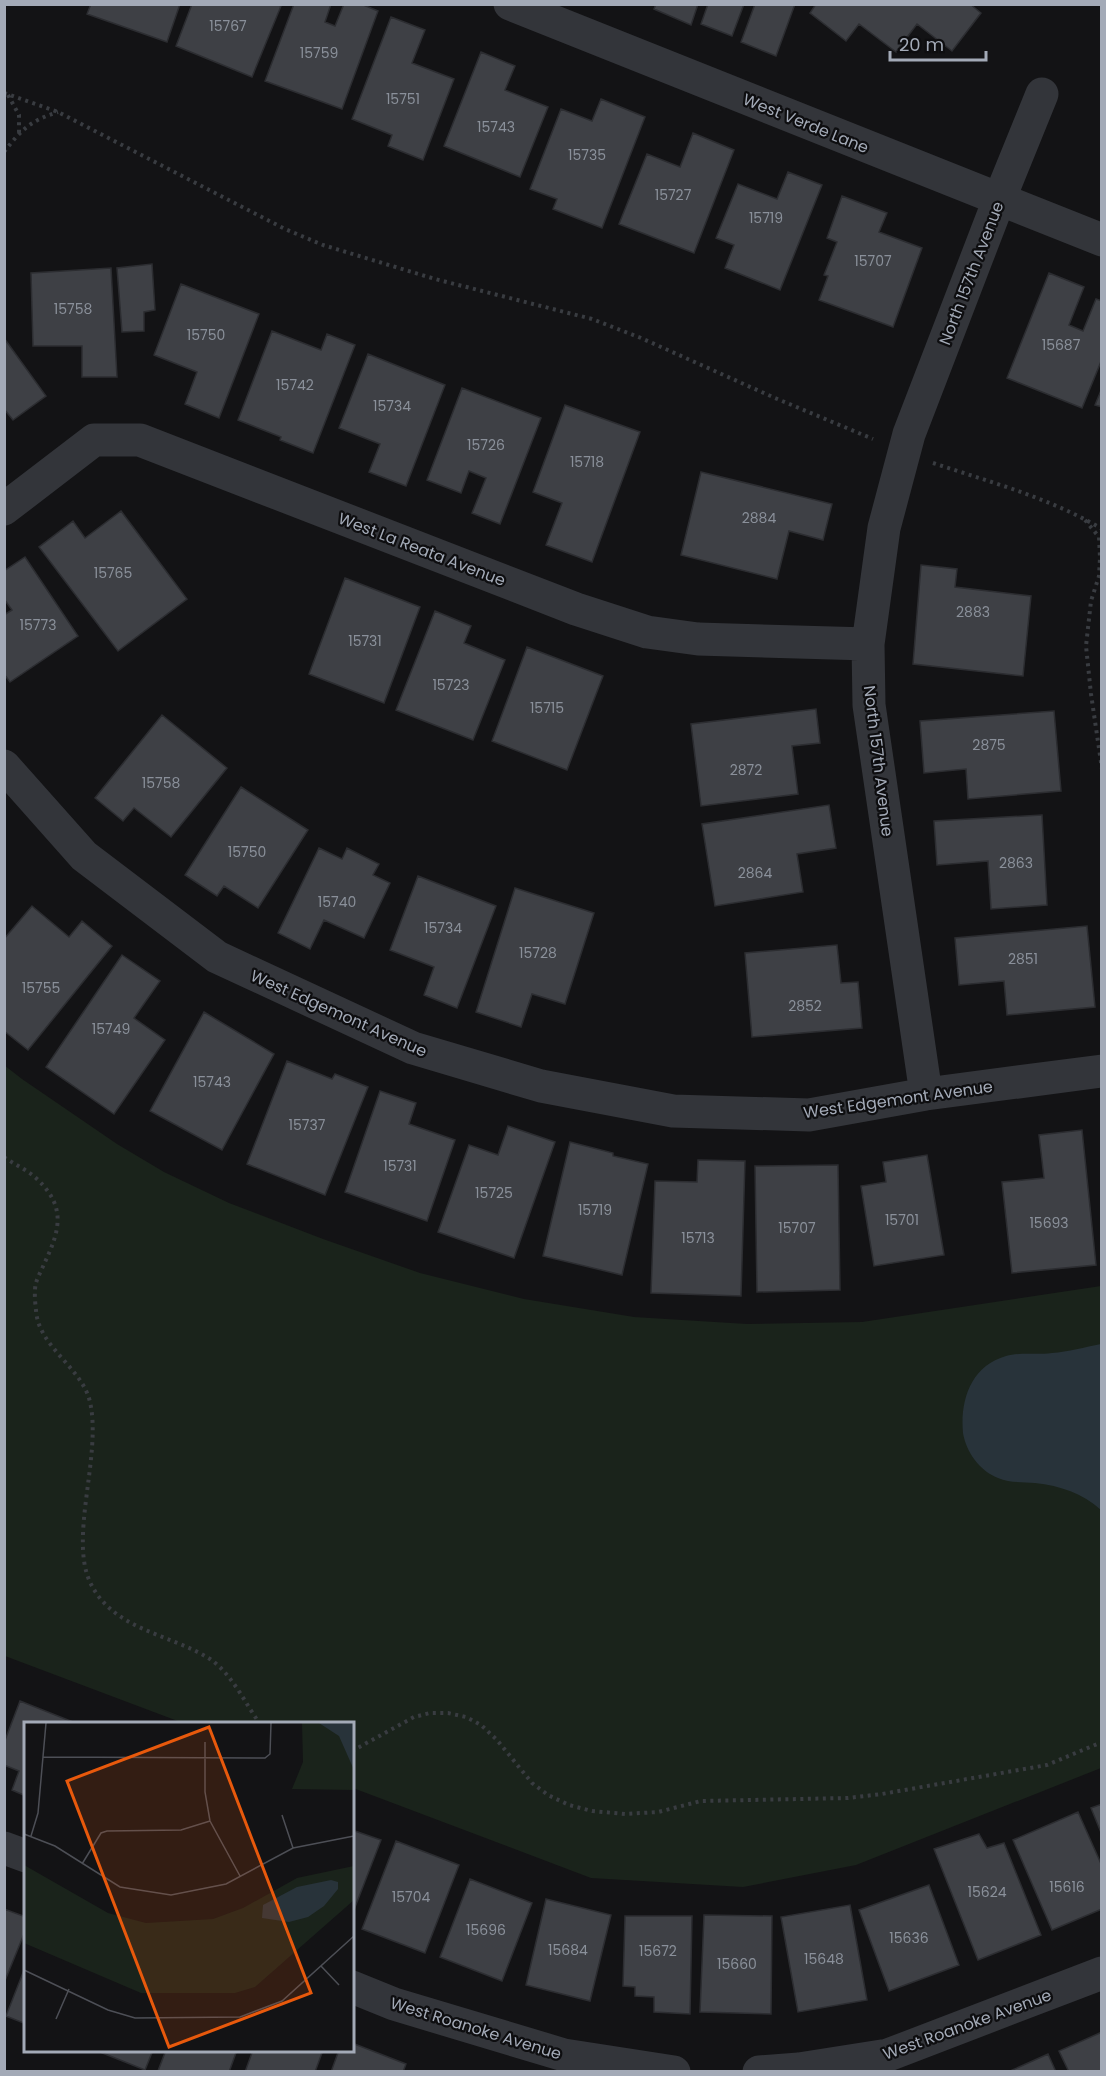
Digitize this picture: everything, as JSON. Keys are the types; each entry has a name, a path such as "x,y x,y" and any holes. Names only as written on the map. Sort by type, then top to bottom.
{"street":[{"name":"West Verde Lane","path":"510,4 1101,240"},
{"name":"North 157th Avenue","path":"926,1094 869,705 868,644 884,528 909,434 1042,94"},
{"name":"West La Reata Avenue","path":"4,508 94,440 140,440 576,609 647,632 698,639 868,644"},
{"name":"West Edgemont Avenue","path":"4,766 84,856 217,957 413,1048 541,1086 674,1111 809,1114 926,1094 1101,1071"},
{"path":"4,1848 24,1855"},
{"name":"West Roanoke Avenue","path":"759,2072 800,2069 888,2055 1101,1973"},
{"name":"West Roanoke Avenue","path":"354,1988 394,2004 564,2055 674,2072"}],"path":[{"path":"6,93 58,112 285,229 323,245 435,279 592,319 927,460 1027,494 1083,518 1101,529"},
{"path":"6,93 19,115 19,134"},
{"path":"4,152 37,118 58,112"},
{"path":"1083,518 1099,537 1100,575 1091,601 1086,646 1090,694 1101,768"},
{"path":"4,1156 39,1181 50,1193 56,1207 59,1223 57,1236 36,1284 36,1312 40,1327 84,1387 90,1401 91,1473 84,1563 90,1583 106,1604 125,1620 211,1660 231,1681 259,1722"},
{"path":"354,1750 414,1717 430,1713 448,1713 466,1717 481,1725 497,1740 532,1783 548,1795 568,1805 592,1811 625,1814 658,1812 684,1804 701,1802 848,1798 882,1794 1047,1765 1101,1742"}],"shaded area":[{"path":"4,1065 117,1144 164,1172 229,1203 420,1273 524,1299 634,1317 747,1324 862,1322 1101,1286 1101,1768 856,1865 743,1887 591,1878 354,1788 354,1722 180,1722 5,1656"},
{"path":"1101,1344 1101,1510 1071,1491 1045,1484 1003,1480 985,1471 967,1447 963,1433 966,1397 976,1376 994,1361 1006,1356 1070,1351"}],"building":[{"path":"91,4 180,4 167,42 87,14"},
{"path":"192,4 276,4 281,6 252,77 176,46"},
{"path":"294,4 331,4 325,22 335,26 344,4 361,4 378,11 342,109 265,81"},
{"path":"656,4 698,4 691,25 654,9"},
{"path":"708,4 744,4 732,36 701,24"},
{"path":"755,4 795,4 776,56 741,42"},
{"path":"816,4 970,4 981,13 952,51 917,24 896,52 859,24 846,41 810,13"},
{"path":"391,17 425,30 412,63 454,79 423,160 388,146 392,135 352,119"},
{"path":"481,52 515,66 505,90 548,107 520,177 444,146"},
{"path":"601,99 645,117 602,228 553,209 557,199 530,189 561,109 592,121"},
{"path":"693,133 734,150 694,253 619,224 647,154 680,167"},
{"path":"788,172 822,185 780,290 725,268 734,245 716,238 738,184 777,199"},
{"path":"842,196 887,213 879,232 922,248 893,327 819,300 828,276 824,275 837,242 827,238"},
{"path":"152,264 155,310 144,312 144,331 122,332 117,268"},
{"path":"111,268 117,377 82,377 82,346 33,346 31,273"},
{"path":"1049,273 1084,287 1069,325 1083,331 1096,299 1102,301 1102,359 1082,408 1007,378"},
{"path":"181,284 259,314 219,418 185,404 197,372 154,355"},
{"path":"272,331 321,350 327,334 355,345 313,453 238,420"},
{"path":"4,338 46,396 13,420 4,409"},
{"path":"368,354 445,385 406,486 369,472 380,444 339,428"},
{"path":"462,388 541,418 500,524 472,513 486,478 469,471 461,493 427,480"},
{"path":"1102,388 1102,407 1095,405"},
{"path":"565,405 640,432 592,562 546,545 562,503 533,492"},
{"path":"701,472 832,504 823,540 789,531 777,579 681,555"},
{"path":"121,511 187,599 118,651 39,547 73,521 85,538"},
{"path":"25,557 78,636 10,682 4,674 4,615 12,610 4,599 4,571"},
{"path":"921,565 957,569 955,587 1031,596 1023,676 913,664"},
{"path":"345,578 420,607 384,703 309,674"},
{"path":"435,611 471,626 464,643 505,660 473,740 396,710"},
{"path":"527,647 603,676 567,770 492,741"},
{"path":"816,709 820,743 792,746 798,794 701,806 691,724"},
{"path":"1054,711 1061,791 968,799 966,769 924,773 920,721"},
{"path":"162,715 227,768 171,837 134,808 123,821 95,798"},
{"path":"241,787 308,830 258,908 224,886 217,896 185,875"},
{"path":"829,805 836,848 797,854 803,892 715,906 702,824"},
{"path":"1042,815 1047,905 991,909 988,861 937,865 934,821"},
{"path":"319,848 342,859 347,848 379,864 373,875 390,883 364,938 324,920 310,949 278,933"},
{"path":"418,876 496,906 457,1008 424,995 434,967 390,950"},
{"path":"515,888 594,913 565,1004 532,994 521,1027 476,1012"},
{"path":"32,906 69,937 82,921 112,946 28,1050 4,1031 4,939"},
{"path":"1087,926 1095,1007 1007,1015 1004,981 959,985 955,938"},
{"path":"837,945 841,983 858,982 862,1028 752,1037 745,953"},
{"path":"122,955 160,981 134,1018 165,1040 114,1114 46,1067"},
{"path":"204,1012 274,1054 222,1150 150,1111"},
{"path":"287,1061 332,1079 335,1074 368,1087 325,1195 247,1164"},
{"path":"380,1091 416,1103 409,1124 455,1140 427,1221 345,1192"},
{"path":"508,1126 555,1142 514,1258 438,1232 469,1145 498,1155"},
{"path":"1082,1130 1096,1265 1012,1273 1002,1182 1044,1178 1039,1135"},
{"path":"570,1142 613,1153 613,1156 648,1164 622,1275 543,1256"},
{"path":"927,1155 944,1255 874,1266 861,1186 886,1182 883,1162"},
{"path":"698,1160 745,1161 741,1296 651,1293 655,1181 697,1182"},
{"path":"838,1165 840,1290 757,1292 755,1166"},
{"path":"20,1701 73,1722 24,1722 24,1795 12,1790 19,1771 4,1765 4,1743"},
{"path":"1102,1804 1102,1835 1091,1808"},
{"path":"1078,1812 1102,1866 1102,1909 1052,1930 1013,1840"},
{"path":"354,1831 381,1840 354,1910"},
{"path":"979,1834 987,1848 1004,1843 1041,1935 978,1960 934,1849"},
{"path":"396,1841 459,1865 425,1953 362,1929"},
{"path":"470,1879 532,1903 502,1981 440,1957"},
{"path":"929,1885 959,1965 889,1991 859,1910"},
{"path":"546,1899 611,1915 590,2001 526,1985"},
{"path":"850,1905 867,2000 798,2012 781,1917"},
{"path":"4,1909 24,1916 24,1934 4,1983"},
{"path":"704,1915 772,1916 771,2014 700,2012"},
{"path":"625,1916 692,1916 690,2014 654,2012 654,1997 635,1996 635,1987 623,1986"},
{"path":"24,1970 24,2023 6,2016"},
{"path":"1102,2032 1102,2072 1069,2072 1059,2051"},
{"path":"354,2044 406,2064 403,2072 331,2072 338,2052 354,2052"},
{"path":"100,2052 152,2052 145,2070"},
{"path":"165,2052 236,2052 229,2072 158,2071"},
{"path":"252,2052 322,2052 315,2072 245,2072"},
{"path":"1048,2054 1056,2072 1008,2072"}]}
